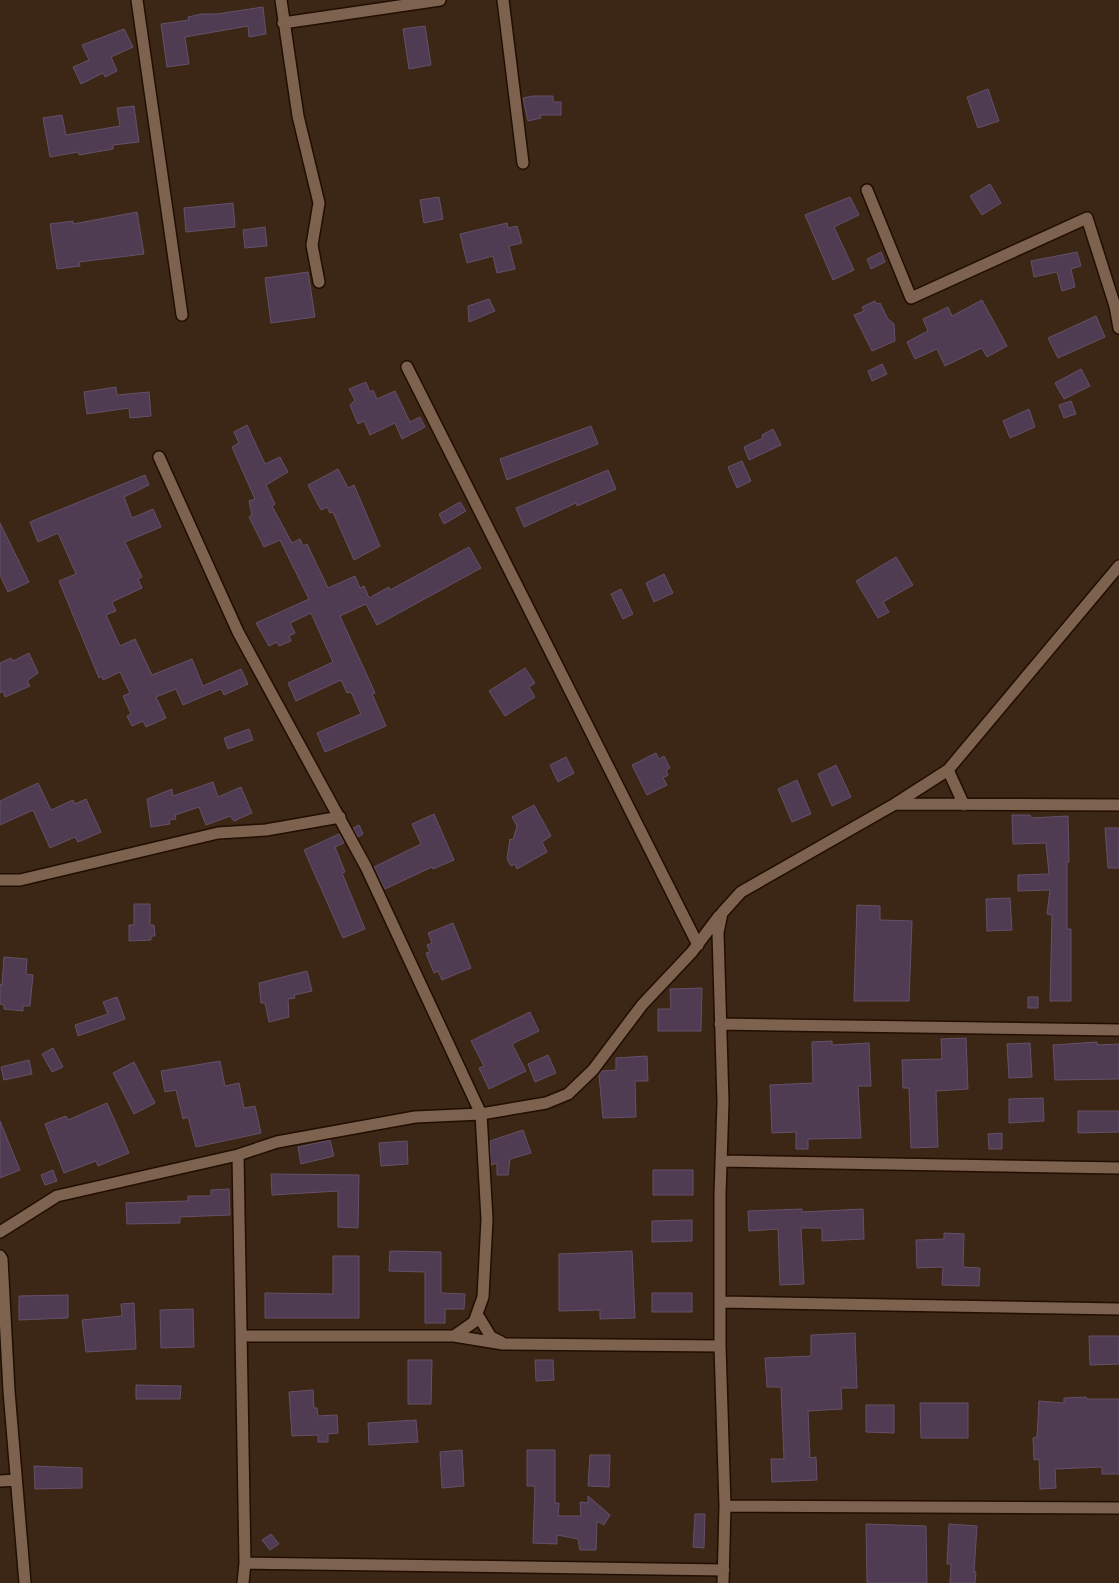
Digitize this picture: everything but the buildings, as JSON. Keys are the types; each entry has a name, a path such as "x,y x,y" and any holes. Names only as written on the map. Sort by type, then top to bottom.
{"street":[{"path":"137,0 182,315"},
{"path":"281,0 298,116 319,204 312,245 319,282"},
{"path":"283,23 440,0"},
{"path":"503,0 523,163"},
{"path":"867,190 911,298 1087,218 1115,306 1119,328"},
{"path":"407,367 698,945"},
{"path":"159,457 238,632 366,867 480,1114 487,1219 483,1297 474,1322 454,1336"},
{"path":"0,1232 57,1196 238,1155 277,1142 415,1117 480,1114 546,1103 568,1094 593,1070 642,1005 698,945 722,913 741,892 894,804 948,770 1119,566"},
{"path":"948,770 964,804"},
{"path":"894,804 1119,805"},
{"path":"0,880 20,880 218,834 266,830 340,817"},
{"path":"722,913 718,933 723,1102 720,1346 725,1506 723,1583"},
{"path":"720,1024 1119,1030"},
{"path":"238,1155 245,1562 243,1583"},
{"path":"721,1161 1119,1168"},
{"path":"0,1256 2,1260 9,1391 25,1583"},
{"path":"721,1302 1119,1308"},
{"path":"477,1314 491,1336 503,1344"},
{"path":"241,1336 454,1336 503,1344 720,1346"},
{"path":"0,1481 16,1480"},
{"path":"725,1506 1119,1508"},
{"path":"245,1562 724,1570"}]}
